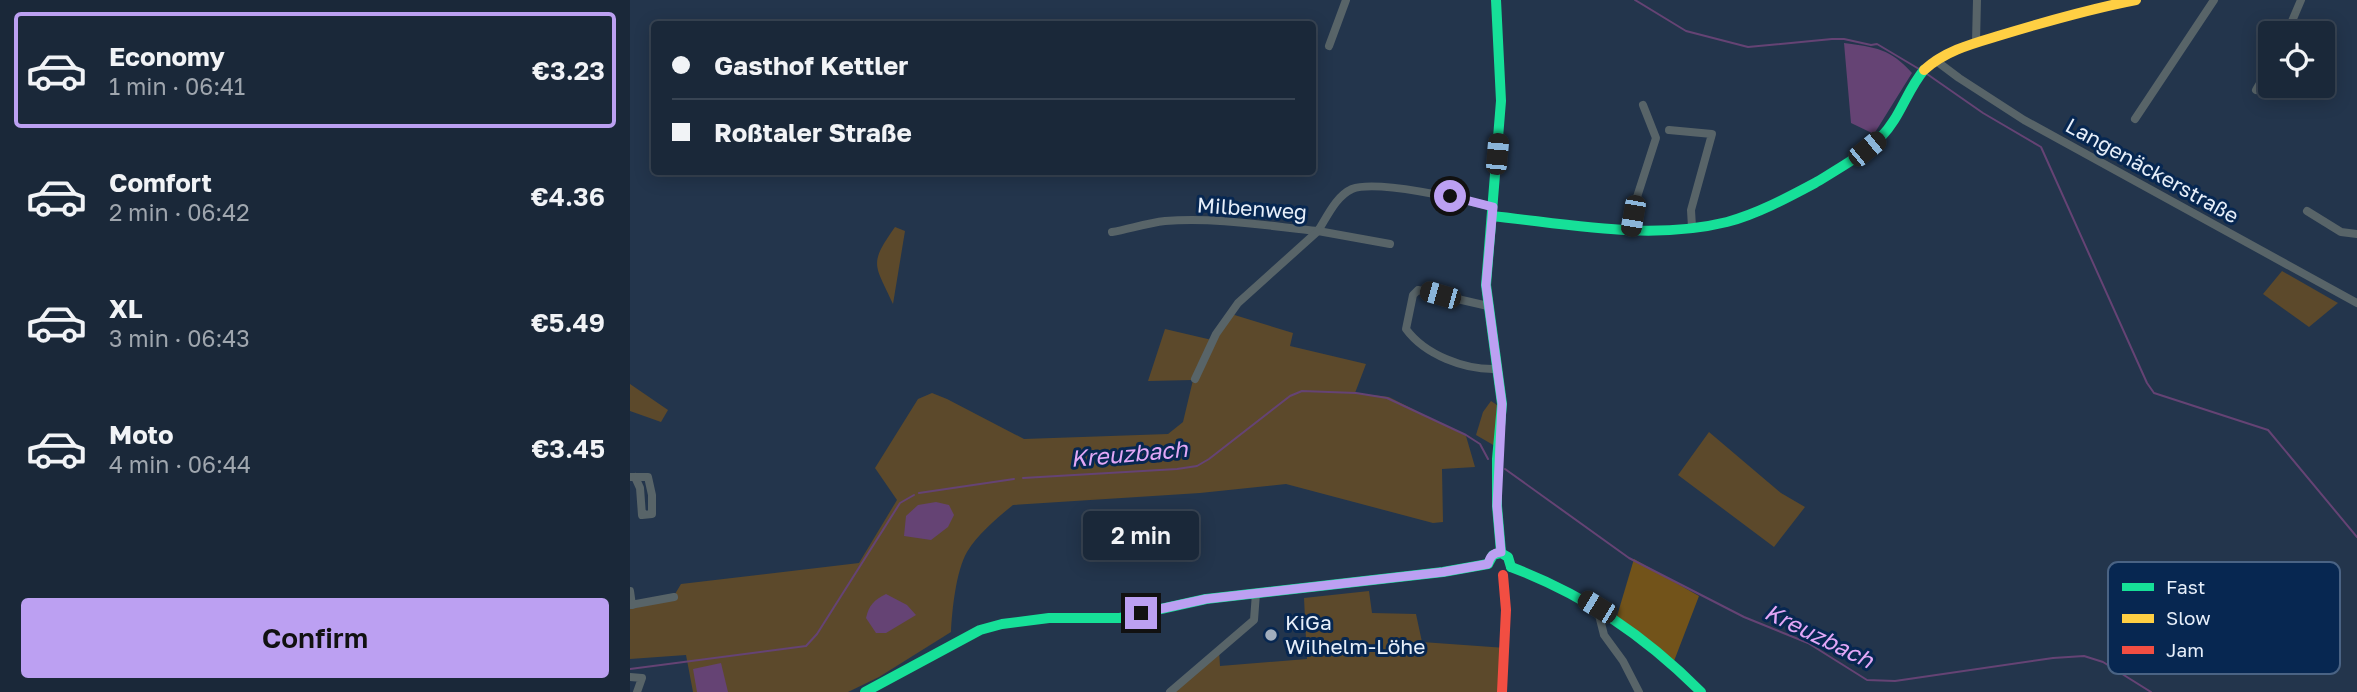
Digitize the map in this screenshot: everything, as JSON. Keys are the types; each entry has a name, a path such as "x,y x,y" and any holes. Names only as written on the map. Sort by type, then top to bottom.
{"street":[{"path":"1329,46 1346,0"},
{"path":"1496,0 1501,101 1487,260 1488,306 1502,404 1497,506 1501,552"},
{"path":"1976,42 1977,0"},
{"path":"1492,211 1630,231 1692,228 1724,223 1756,212 1851,161 1883,136 1923,72 1936,60 1976,42 2031,25 2136,0"},
{"path":"2135,119 2214,0"},
{"path":"2292,21 2301,0"},
{"name":"Langenäckerstraße","path":"1936,60 2024,120 2357,303"},
{"path":"2256,90 2258,86"},
{"path":"1630,231 1636,200 1656,138 1643,105"},
{"path":"1669,130 1712,134 1691,210 1692,228"},
{"name":"Milbenweg","path":"1112,232 1164,222 1213,221 1318,231 1339,199 1350,189 1364,186 1441,194 1492,211"},
{"path":"2307,212 2341,232 2357,234"},
{"path":"1195,379 1216,334 1238,303 1318,231 1390,244"},
{"path":"1488,306 1418,290 1413,295 1406,328 1426,348 1442,357 1483,369 1496,369"},
{"path":"633,477 648,477 652,514 642,515 640,488 633,477"},
{"path":"1502,692 1507,571 1511,560 1501,552 1494,553 1489,558 1488,564 1493,574 1507,571 1543,578 1597,607 1655,646 1701,692"},
{"path":"865,692 980,630 1002,624 1049,618 1120,618 1206,599 1443,572 1488,564"},
{"path":"630,591 631,605 674,597"},
{"path":"1172,691 1254,620 1256,593"},
{"path":"1597,607 1604,635 1623,661 1639,692"},
{"path":"630,677 642,678 637,692"}],"shaded area":[{"path":"1844,43 1882,50 1912,73 1874,134 1851,123"},
{"path":"895,227 905,231 893,304 877,265 881,249"},
{"path":"2282,271 2338,303 2309,327 2263,294"},
{"path":"1228,313 1293,333 1290,346 1366,364 1355,393 1389,397 1466,436 1475,467 1442,469 1443,522 1433,523 1286,484 1200,493 1013,505 971,545 963,560 957,580 951,632 879,677 848,692 693,692 686,655 630,659 630,609 672,599 681,584 859,563 897,500 875,468 918,399 932,393 1024,439 1168,434 1183,422 1193,380 1148,381 1165,329 1212,340"},
{"path":"630,384 668,410 661,422 630,411"},
{"path":"1491,401 1497,405 1495,446 1476,435 1483,412"},
{"path":"1709,432 1781,493 1805,507 1774,547 1678,475"},
{"path":"936,502 949,505 954,515 948,527 931,540 904,536 906,516 918,505"},
{"path":"1634,559 1699,596 1674,661 1617,616"},
{"path":"1369,591 1372,613 1416,614 1422,642 1506,648 1502,692 1175,692 1219,650 1220,666 1307,659 1304,598"},
{"path":"886,594 907,605 916,615 886,633 876,633 866,618 873,603"},
{"path":"721,663 728,692 697,692 693,669"}],"waterway":[{"path":"1635,0 1686,31 1748,47 1844,39 1877,44 1919,69"},
{"path":"1927,74 1983,113 2041,147 2147,383 2154,393 2268,430 2357,537"},
{"name":"Kreuzbach","path":"1023,478 1197,466 1290,396 1302,391 1356,393 1387,398 1466,435 1480,444 1488,459"},
{"name":"Kreuzbach","path":"1505,469 1629,558 1744,617 1808,643 1867,680 1895,681 2084,656 2108,665"},
{"name":"Kreuzbach","path":"919,493 1014,479"},
{"name":"Kreuzbach","path":"630,669 806,646 817,634 900,503 914,495"},
{"name":"Kreuzbach","path":"2122,674 2151,692"}],"traffic: fast":[{"path":"1496,0 1501,101 1486,285 1502,404 1497,459 1501,552"},
{"path":"1492,216 1639,231 1698,228 1738,219 1815,183 1866,150 1888,129 1924,70"},
{"path":"1488,564 1493,555 1501,553 1508,557 1511,567"},
{"path":"865,692 980,630 1002,624 1049,618 1120,618 1206,599 1443,572 1488,564"},
{"path":"1511,567 1564,590 1613,619 1658,653 1701,692"}],"traffic: slow":[{"path":"1924,70 1950,53 1978,42 2067,16 2136,0"}],"traffic: jam":[{"path":"1502,692 1506,610 1503,575"}],"place":[{"name":"KiGa Wilhelm-Löhe","path":"1271,635"}],"route":[{"path":"1141,613 1206,599 1443,572 1488,564 1494,553 1501,552 1497,459 1502,404 1486,285 1493,207 1450,196"}]}
